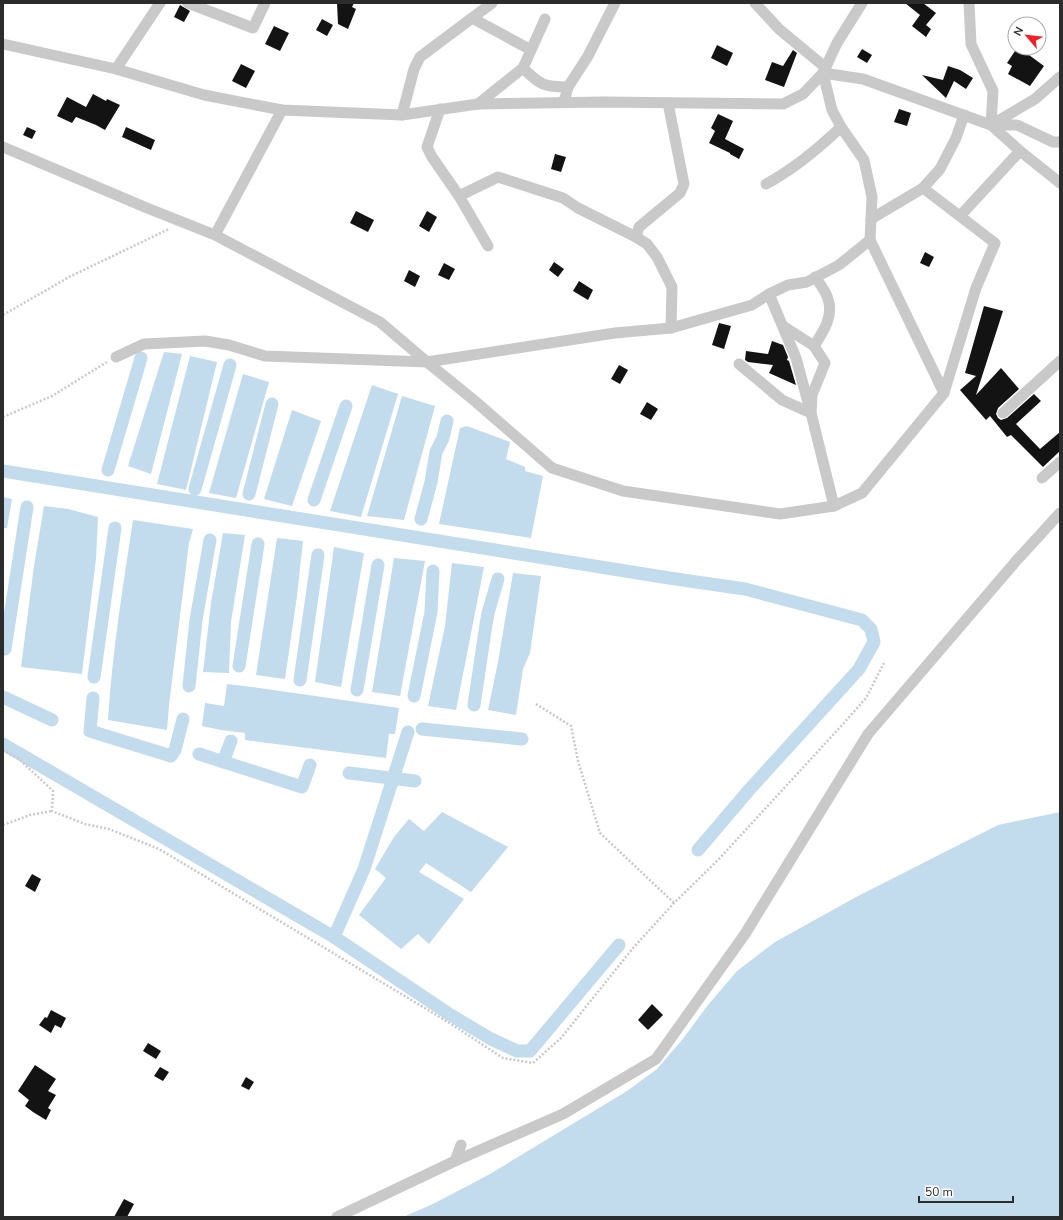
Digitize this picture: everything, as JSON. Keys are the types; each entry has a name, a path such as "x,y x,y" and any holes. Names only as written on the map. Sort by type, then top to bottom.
{"street":[{"path":"116,69 160,3"},
{"path":"188,3 252,28 265,3"},
{"path":"402,115 414,69 420,56 492,3"},
{"path":"564,102 568,87 588,56 615,3"},
{"path":"755,3 779,29 824,70 863,79 991,125 1017,125 1053,142 1060,142"},
{"path":"3,44 116,69 204,95 282,110 402,115 478,104 564,102 783,104 803,94 824,70 837,43 862,3"},
{"path":"969,3 971,44 993,91 991,125"},
{"path":"472,18 531,50"},
{"path":"478,104 523,68 545,19"},
{"path":"523,68 535,80 550,87 568,87"},
{"path":"824,70 832,110 841,127 864,160 872,197 870,240 944,393"},
{"path":"991,125 1034,99 1060,77"},
{"path":"636,237 639,227 680,193 684,184 668,103"},
{"path":"440,109 427,147 459,196 488,246"},
{"path":"215,235 282,110"},
{"path":"871,219 923,188 940,168 956,138 964,115"},
{"path":"991,125 1020,151 1060,183"},
{"path":"766,184 783,175 818,149 841,127"},
{"path":"3,147 215,235 380,322 552,468 623,491 780,514 834,506 862,493 944,393 976,288 995,243 923,188"},
{"path":"960,216 1020,151"},
{"path":"459,196 498,177 563,198 578,208 636,237 647,244 658,257 672,287 671,328"},
{"path":"116,357 144,344 205,341 229,345 265,356 427,362 615,334 671,328 752,305 769,294 788,285 807,282 839,265 870,240"},
{"path":"814,346 827,324 830,307 828,298 815,277"},
{"path":"769,294 796,358 834,506"},
{"path":"783,326 814,346 825,362 812,395 811,413"},
{"path":"1003,413 1060,361"},
{"path":"738,364 782,400 811,413"},
{"path":"1042,478 1060,462"},
{"path":"337,1217 455,1161 563,1114 656,1059 745,934 868,734 1017,560 1060,513"},
{"path":"455,1161 461,1145"}],"path":[{"path":"3,315 69,277 156,236 182,222"},
{"path":"3,417 52,396 116,357"},
{"path":"3,825 30,815 52,811 85,824 109,829 159,850 415,1002 503,1058 533,1064 561,1038 633,948 674,903 718,860 866,698 884,663"},
{"path":"536,704 571,726 578,761 600,833 674,903"},
{"path":"3,750 19,759 53,791 52,811"}],"water":[{"path":"164,352 182,354 151,474 128,466"},
{"path":"190,356 217,362 186,490 157,484"},
{"path":"243,374 269,382 236,498 209,493"},
{"path":"372,385 398,394 361,517 330,511"},
{"path":"402,396 435,406 404,520 367,516"},
{"path":"292,410 321,421 292,506 264,499"},
{"path":"467,426 510,442 506,459 525,467 525,471 543,476 531,538 439,524 460,428"},
{"path":"3,497 12,499 7,528 3,528"},
{"path":"44,506 68,509 98,517 96,559 82,674 21,667 34,566"},
{"path":"133,520 193,529 189,543 167,730 108,720 115,645"},
{"path":"223,533 245,535 231,622 229,673 203,672 211,603"},
{"path":"277,538 303,541 285,679 256,675"},
{"path":"334,547 364,553 341,687 315,682"},
{"path":"394,558 425,561 400,696 372,692"},
{"path":"452,563 484,567 456,710 428,706 445,626"},
{"path":"513,573 541,576 530,653 523,669 516,715 488,710 498,662"},
{"path":"227,684 399,708 395,734 389,734 386,758 245,740 245,733 202,726 205,703 224,706"},
{"path":"442,812 508,847 471,892 426,863 419,872 464,899 429,944 418,934 401,949 359,915 386,878 375,869 394,837 409,819 424,831"},
{"path":"1060,812 1060,1217 403,1217 433,1204 490,1174 627,1091 657,1069 737,971 775,942 858,896 998,825"}],"building":[{"path":"337,3 354,3 352,7 356,9 348,29 338,24"},
{"path":"905,3 923,3 936,13 926,25 931,29 926,37 912,26 920,15"},
{"path":"180,5 190,11 184,22 174,17"},
{"path":"322,19 333,25 327,36 316,30"},
{"path":"274,26 289,33 280,51 265,44"},
{"path":"717,45 733,53 727,66 711,58"},
{"path":"862,49 872,55 867,63 857,57"},
{"path":"793,50 797,53 784,87 765,80 772,62 783,66"},
{"path":"1012,56 1030,56 1044,66 1030,86 1008,74 1012,66 1007,63"},
{"path":"241,64 255,71 246,88 232,81"},
{"path":"948,66 960,70 973,78 966,89 954,81 946,98 922,75 943,80"},
{"path":"93,94 106,101 107,99 120,105 105,130 76,117 72,123 57,116 67,97 86,107"},
{"path":"899,109 911,113 907,126 894,122"},
{"path":"718,114 733,121 725,139 744,149 739,159 709,143 715,131 711,128"},
{"path":"27,127 36,131 32,139 23,135"},
{"path":"126,127 155,140 151,150 122,137"},
{"path":"555,154 566,157 561,172 551,169"},
{"path":"356,211 374,220 368,232 350,223"},
{"path":"427,211 437,217 429,232 419,226"},
{"path":"925,252 934,257 929,267 920,263"},
{"path":"554,262 564,269 558,277 549,270"},
{"path":"444,263 455,269 449,280 438,275"},
{"path":"409,270 420,276 415,287 404,281"},
{"path":"579,281 593,290 588,300 573,291"},
{"path":"984,306 1003,311 976,395 1001,368 1019,389 998,408 996,414 998,418 1001,420 1007,418 1034,394 1041,401 1016,424 1040,449 1060,432 1060,451 1043,467 1011,435 1007,437 990,416 986,420 960,390 976,376 965,373"},
{"path":"719,323 731,326 724,349 712,345"},
{"path":"772,341 783,345 796,385 769,373 773,365 748,362 745,360 746,351 768,354"},
{"path":"619,365 628,370 620,384 611,379"},
{"path":"647,402 658,409 651,420 640,414"},
{"path":"32,874 41,879 35,892 25,886"},
{"path":"652,1004 663,1015 648,1030 638,1020"},
{"path":"51,1010 66,1018 61,1028 55,1025 51,1033 39,1025 45,1017 47,1018"},
{"path":"148,1043 161,1051 156,1059 143,1051"},
{"path":"35,1065 56,1079 48,1091 56,1095 48,1108 51,1110 46,1120 25,1106 29,1100 18,1091"},
{"path":"160,1067 169,1072 163,1081 154,1076"},
{"path":"246,1077 254,1082 249,1090 241,1086"},
{"path":"124,1199 134,1204 127,1217 114,1217"}],"waterway":[{"path":"108,470 141,358"},
{"path":"195,489 230,365"},
{"path":"249,494 272,404"},
{"path":"314,500 346,406"},
{"path":"421,519 431,482 436,452 443,438 447,421"},
{"path":"3,471 745,589 862,620 871,629 874,642 859,669 749,790 698,850"},
{"path":"5,649 27,507"},
{"path":"94,677 115,528"},
{"path":"189,686 196,620 210,540"},
{"path":"239,666 258,544"},
{"path":"300,680 318,555"},
{"path":"357,690 378,565"},
{"path":"414,696 431,612 433,571"},
{"path":"474,705 488,613 498,579"},
{"path":"3,697 52,720"},
{"path":"93,698 90,731 171,756 175,750 183,719"},
{"path":"422,729 522,739"},
{"path":"3,744 334,937 364,869 408,732"},
{"path":"223,762 231,741"},
{"path":"199,754 302,787 310,765"},
{"path":"349,773 415,781"},
{"path":"334,937 449,1014 491,1039 517,1051 530,1051 619,945"}]}
